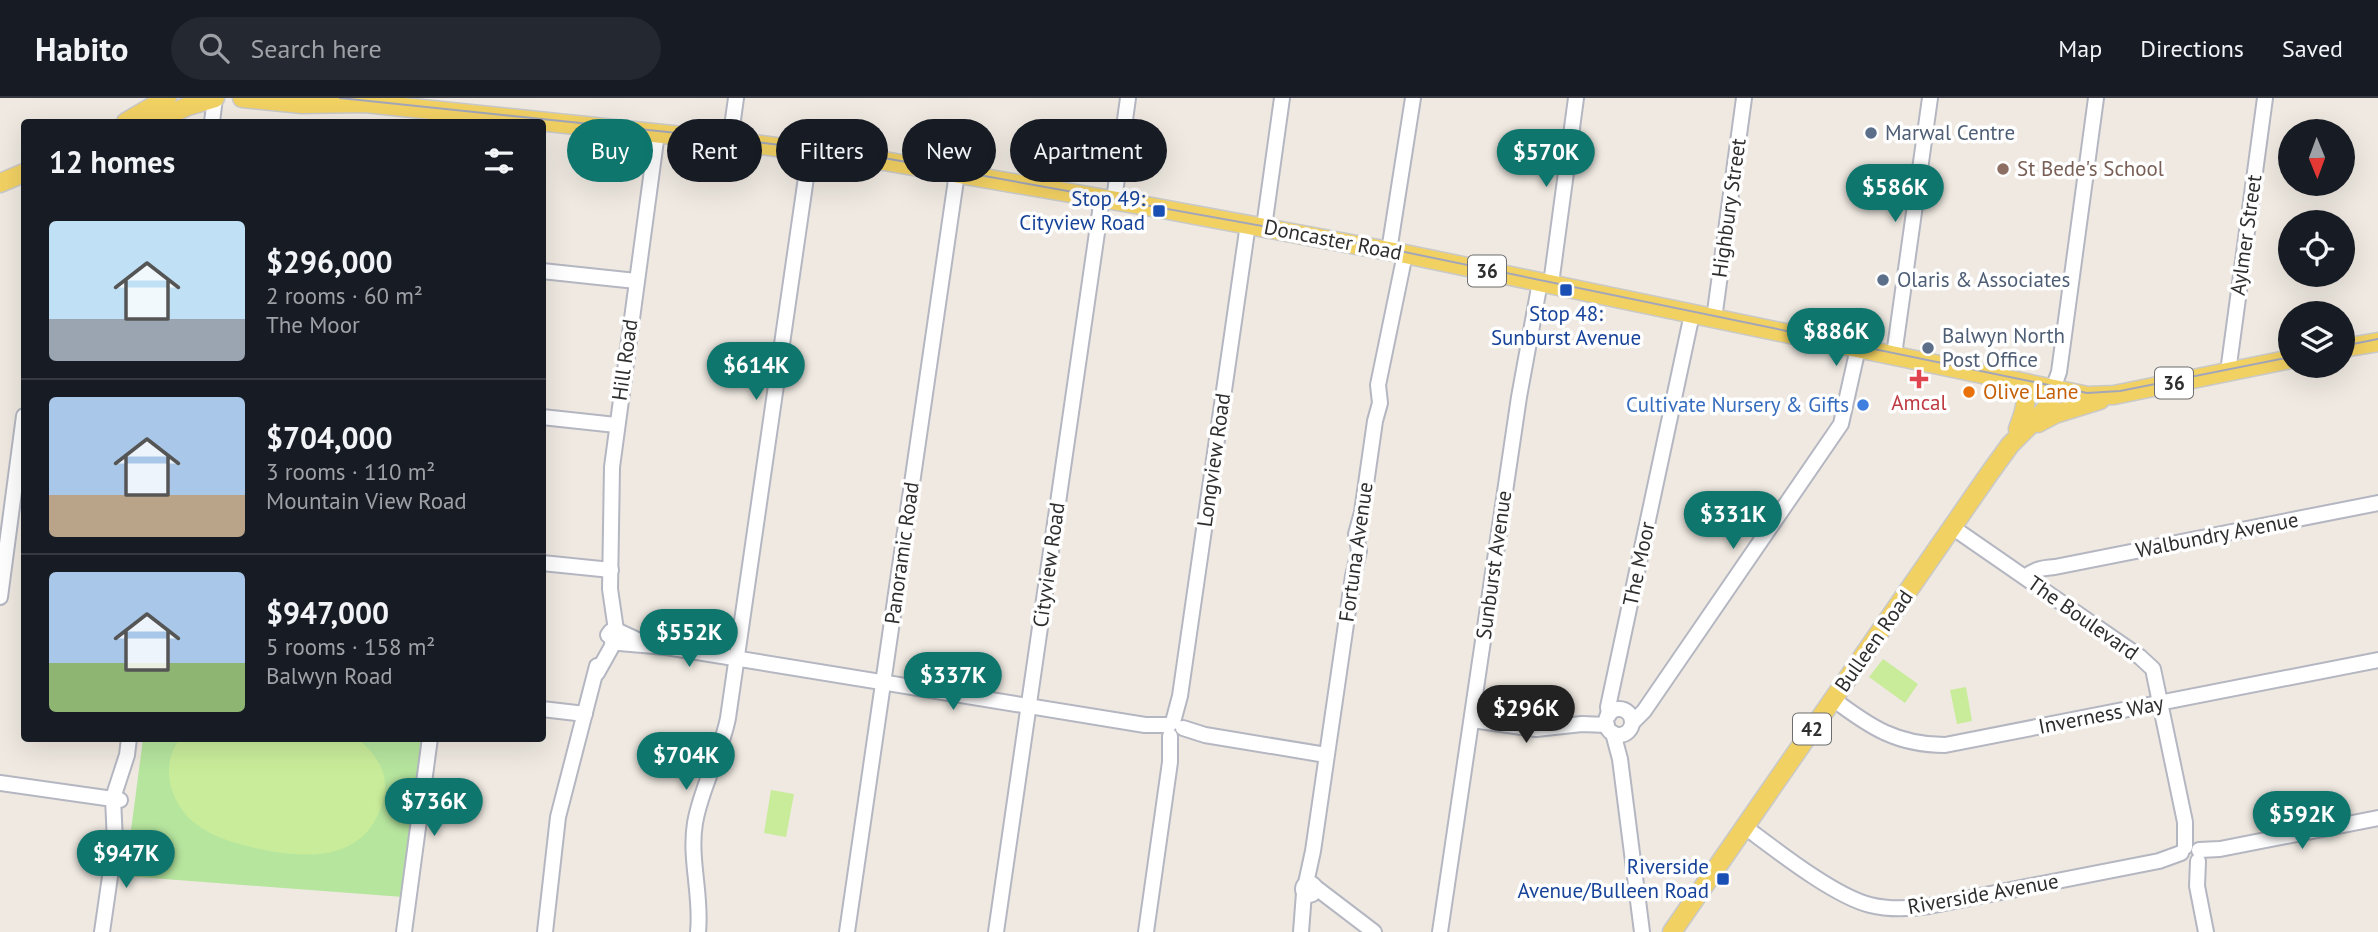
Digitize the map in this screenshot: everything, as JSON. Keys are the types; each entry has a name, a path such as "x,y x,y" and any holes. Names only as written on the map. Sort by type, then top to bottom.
{"main road":[{"path":"131,119 167,98"},
{"path":"160,119 215,98"},
{"name":"Doncaster Road","path":"242,98 316,105 357,101 526,119"},
{"name":"Doncaster Road","path":"546,121 667,134"},
{"path":"0,183 21,174"},
{"name":"Doncaster Road","path":"996,180 1397,253 2088,396 2120,394 2278,362"},
{"path":"2355,346 2378,342"},
{"path":"2012,441 2026,400 2019,382"},
{"name":"Bulleen Road","path":"1672,932 2012,441 2045,410 2053,389"},
{"path":"2012,441 2050,416 2120,394"}],"street":[{"path":"212,119 215,98"},
{"path":"733,119 736,98"},
{"name":"Cityview Road","path":"996,932 1108,200 1128,98"},
{"name":"Longview Road","path":"1146,932 1180,696 1256,226 1282,98"},
{"name":"Fortuna Avenue","path":"1302,926 1310,889 1326,755 1359,551 1356,534 1380,403 1378,385 1397,253 1413,98"},
{"name":"Sunburst Avenue","path":"1440,932 1519,397 1546,283 1576,98"},
{"name":"Highbury Street","path":"1714,318 1744,98"},
{"path":"1894,355 1930,98"},
{"path":"2053,389 2059,375 2096,98"},
{"name":"Aylmer Street","path":"2228,372 2265,98"},
{"name":"Hill Road","path":"545,932 558,817 598,661 613,635 607,608 611,570 611,475 657,133"},
{"path":"698,932 695,820 726,731 805,182"},
{"name":"Panoramic Road","path":"847,932 956,182"},
{"path":"546,271 636,281"},
{"name":"The Moor","path":"1642,932 1620,759 1618,721 1607,710 1692,314"},
{"path":"1472,720 1536,729 1618,721 1652,698 1841,424 1858,348"},
{"path":"546,417 616,425"},
{"path":"0,597 21,439"},
{"name":"Walbundry Avenue","path":"2025,577 2036,569 2378,503"},
{"name":"The Boulevard","path":"1952,527 2148,664 2156,674 2206,932"},
{"path":"546,563 611,570"},
{"path":"2039,587 2055,567"},
{"path":"613,635 646,644 1326,755"},
{"name":"Inverness Way","path":"1833,699 1886,734 1914,744 1945,745 2378,660"},
{"path":"546,709 585,714"},
{"path":"102,932 115,842 117,799 129,742"},
{"path":"404,932 429,742"},
{"path":"0,783 117,799"},
{"name":"Riverside Avenue","path":"1745,827 1840,892 1867,905 1897,909 1929,906 2378,818"},
{"path":"1310,889 1374,932"}],"green space":[{"path":"1883,659 1918,684 1905,703 1869,677"},
{"path":"1966,687 1972,721 1957,724 1950,690"},
{"path":"143,742 425,742 403,897 125,876"},
{"path":"178,742 361,742 377,760 384,776 382,804 373,823 361,837 347,847 330,852 293,854 232,842 209,833 196,824 180,806 170,784 170,760"},
{"path":"771,790 794,794 786,837 764,833"}],"tram line":[{"path":"340,98 542,119"},
{"path":"546,119 884,158 1390,249 2087,393 2120,391 2278,360"},
{"path":"2355,344 2378,339"}],"place":[{"name":"Marwal Centre","path":"1871,133"},
{"name":"St Bede's School","path":"2003,169"},
{"name":"Stop 49: Cityview Road","path":"1159,211"},
{"name":"Olaris & Associates","path":"1883,280"},
{"name":"Stop 48: Sunburst Avenue","path":"1566,290"},
{"name":"Balwyn North Post Office","path":"1928,348"},
{"name":"Amcal","path":"1919,379"},
{"name":"Olive Lane","path":"1969,392"},
{"name":"Cultivate Nursery & Gifts","path":"1863,405"},
{"name":"Riverside Avenue/Bulleen Road","path":"1723,879"}]}
